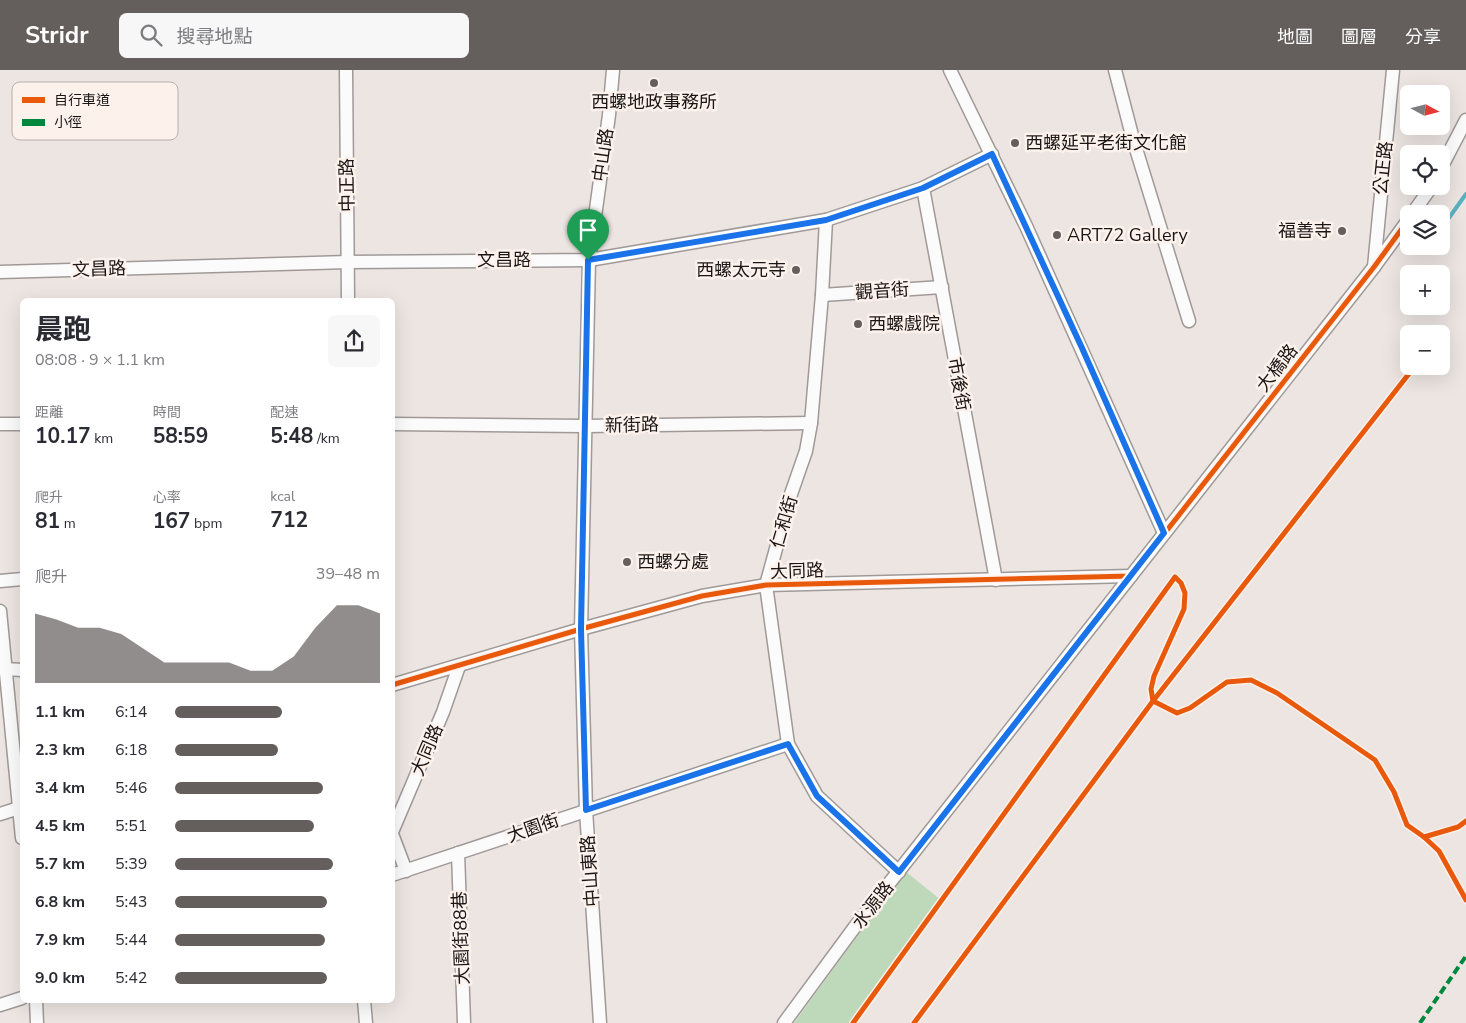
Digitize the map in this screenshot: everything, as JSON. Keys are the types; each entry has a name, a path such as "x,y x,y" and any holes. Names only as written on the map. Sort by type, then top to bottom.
{"street":[{"name":"中正路","path":"346,70 348,298"},
{"name":"中山路","path":"581,629 588,260 609,115 613,70"},
{"path":"950,70 992,154 1082,348 1164,533 1130,576"},
{"path":"1115,70 1133,140 1189,321"},
{"name":"公正路","path":"1374,267 1393,70"},
{"path":"1450,151 1466,120"},
{"path":"1450,162 1466,141"},
{"name":"文昌路","path":"0,272 348,262 588,260 826,220 923,188 992,154"},
{"name":"市後街","path":"923,188 996,580"},
{"name":"仁和街","path":"826,220 822,295 811,423 806,451 766,585 788,744 817,796 899,872"},
{"name":"大橋路","path":"1164,533 1400,231"},
{"name":"觀音街","path":"822,295 942,287"},
{"name":"新街路","path":"395,424 584,426 811,423"},
{"path":"0,424 20,424"},
{"name":"大同路","path":"395,684 581,629 702,596 766,585 1130,576"},
{"name":"水源路","path":"784,1023 854,928 1130,576"},
{"path":"0,581 20,579"},
{"path":"0,611 20,798"},
{"name":"中山東路","path":"581,629 586,810 600,1023"},
{"name":"大同路","path":"395,826 443,712 459,666"},
{"path":"5,670 20,670"},
{"name":"大園街","path":"395,874 788,744"},
{"path":"0,814 20,807"},
{"name":"大同路","path":"395,841 406,871"},
{"name":"大園街88巷","path":"458,853 464,1023"},
{"path":"0,1006 20,999"},
{"path":"36,1003 37,1023"},
{"path":"364,1003 366,1023"}],"green space":[{"path":"905,871 942,901 851,1023 794,1023"}],"waterway":[{"path":"1450,216 1466,194"}],"marked path":[{"path":"1420,1023 1466,956"}],"cycle path":[{"path":"395,684 581,629 702,596 766,585 1131,576 1400,231"},
{"path":"914,1023 1153,701 1408,375"},
{"path":"853,1023 1175,577 1181,583 1185,593 1184,609 1154,676 1151,689 1153,701"},
{"path":"1153,701 1177,713 1190,708 1227,682 1251,680 1277,693 1375,760 1394,792 1407,825 1424,837"},
{"path":"1466,821 1458,827 1424,837 1439,851 1466,900"}],"place":[{"name":"西螺地政事務所","path":"654,83"},
{"name":"西螺延平老街文化館","path":"1015,143"},
{"name":"福善寺","path":"1342,231"},
{"name":"ART72 Gallery","path":"1057,235"},
{"name":"西螺太元寺","path":"796,270"},
{"name":"西螺戲院","path":"858,324"},
{"name":"西螺分處","path":"627,562"}],"route":[{"path":"992,154 1082,348 1164,533 899,872 817,796 788,744 586,810 581,629 588,260 826,220 923,188 992,154"}]}
